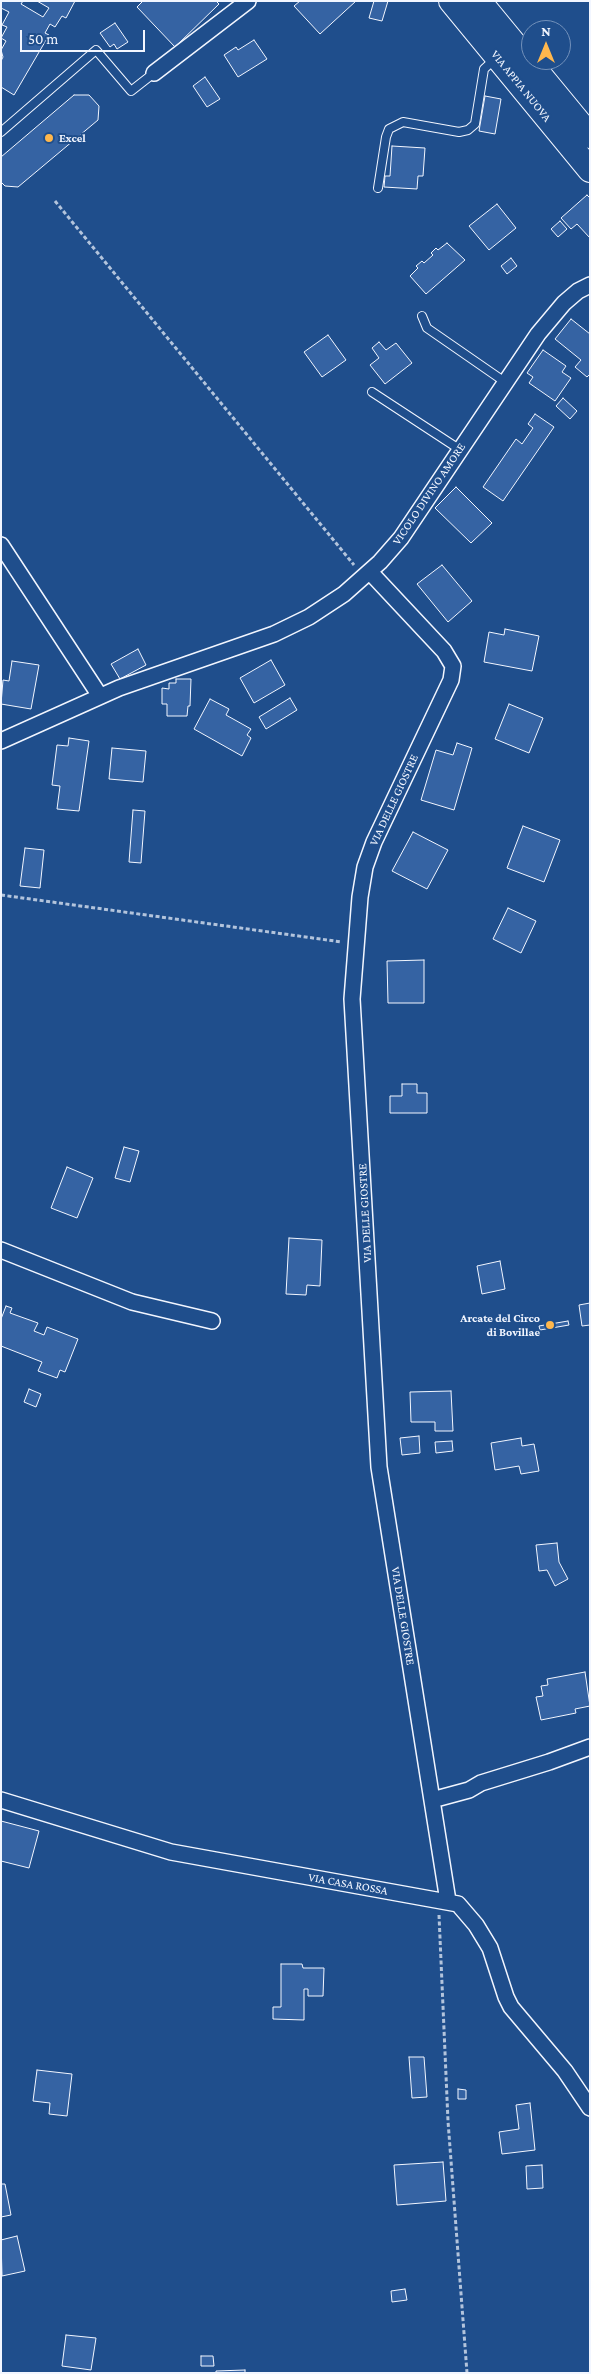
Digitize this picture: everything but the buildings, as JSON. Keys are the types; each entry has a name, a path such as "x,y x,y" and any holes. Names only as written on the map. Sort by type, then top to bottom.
{"main road":[{"name":"VIA APPIA NUOVA","path":"451,1 590,170"},
{"name":"VIA APPIA NUOVA","path":"479,1 590,136"}],"street":[{"path":"154,73 248,1"},
{"name":"VICOLO DIVINO AMORE","path":"1,740 100,696 274,634 309,618 367,574 401,538 538,334 573,294 590,285"},
{"path":"1,545 100,696"},
{"name":"VIA DELLE GIOSTRE","path":"367,574 444,651 452,662 453,671 451,680 368,857 360,890 352,985 376,1436 382,1493 432,1800 443,1900"},
{"path":"1,1250 132,1302 212,1321"},
{"path":"432,1800 469,1790 481,1783 550,1762 590,1747"},
{"name":"VIA CASA ROSSA","path":"1,1800 171,1852 458,1904 481,1932 494,1957 506,1997 512,2007 565,2071 590,2108"}],"lane":[{"path":"1,132 96,50 131,91 154,73"},
{"path":"378,188 389,129 403,122 459,132 468,130 475,124 484,69 497,57"},
{"path":"422,316 427,328 505,382"},
{"path":"372,392 459,449"}],"path":[{"path":"55,201 367,574"},
{"path":"1,895 355,943"},
{"path":"443,1900 448,2120 467,2373"}],"place":[{"name":"Excel","path":"49,138"},
{"name":"Arcate del Circo di Bovillae","path":"550,1325"}]}
